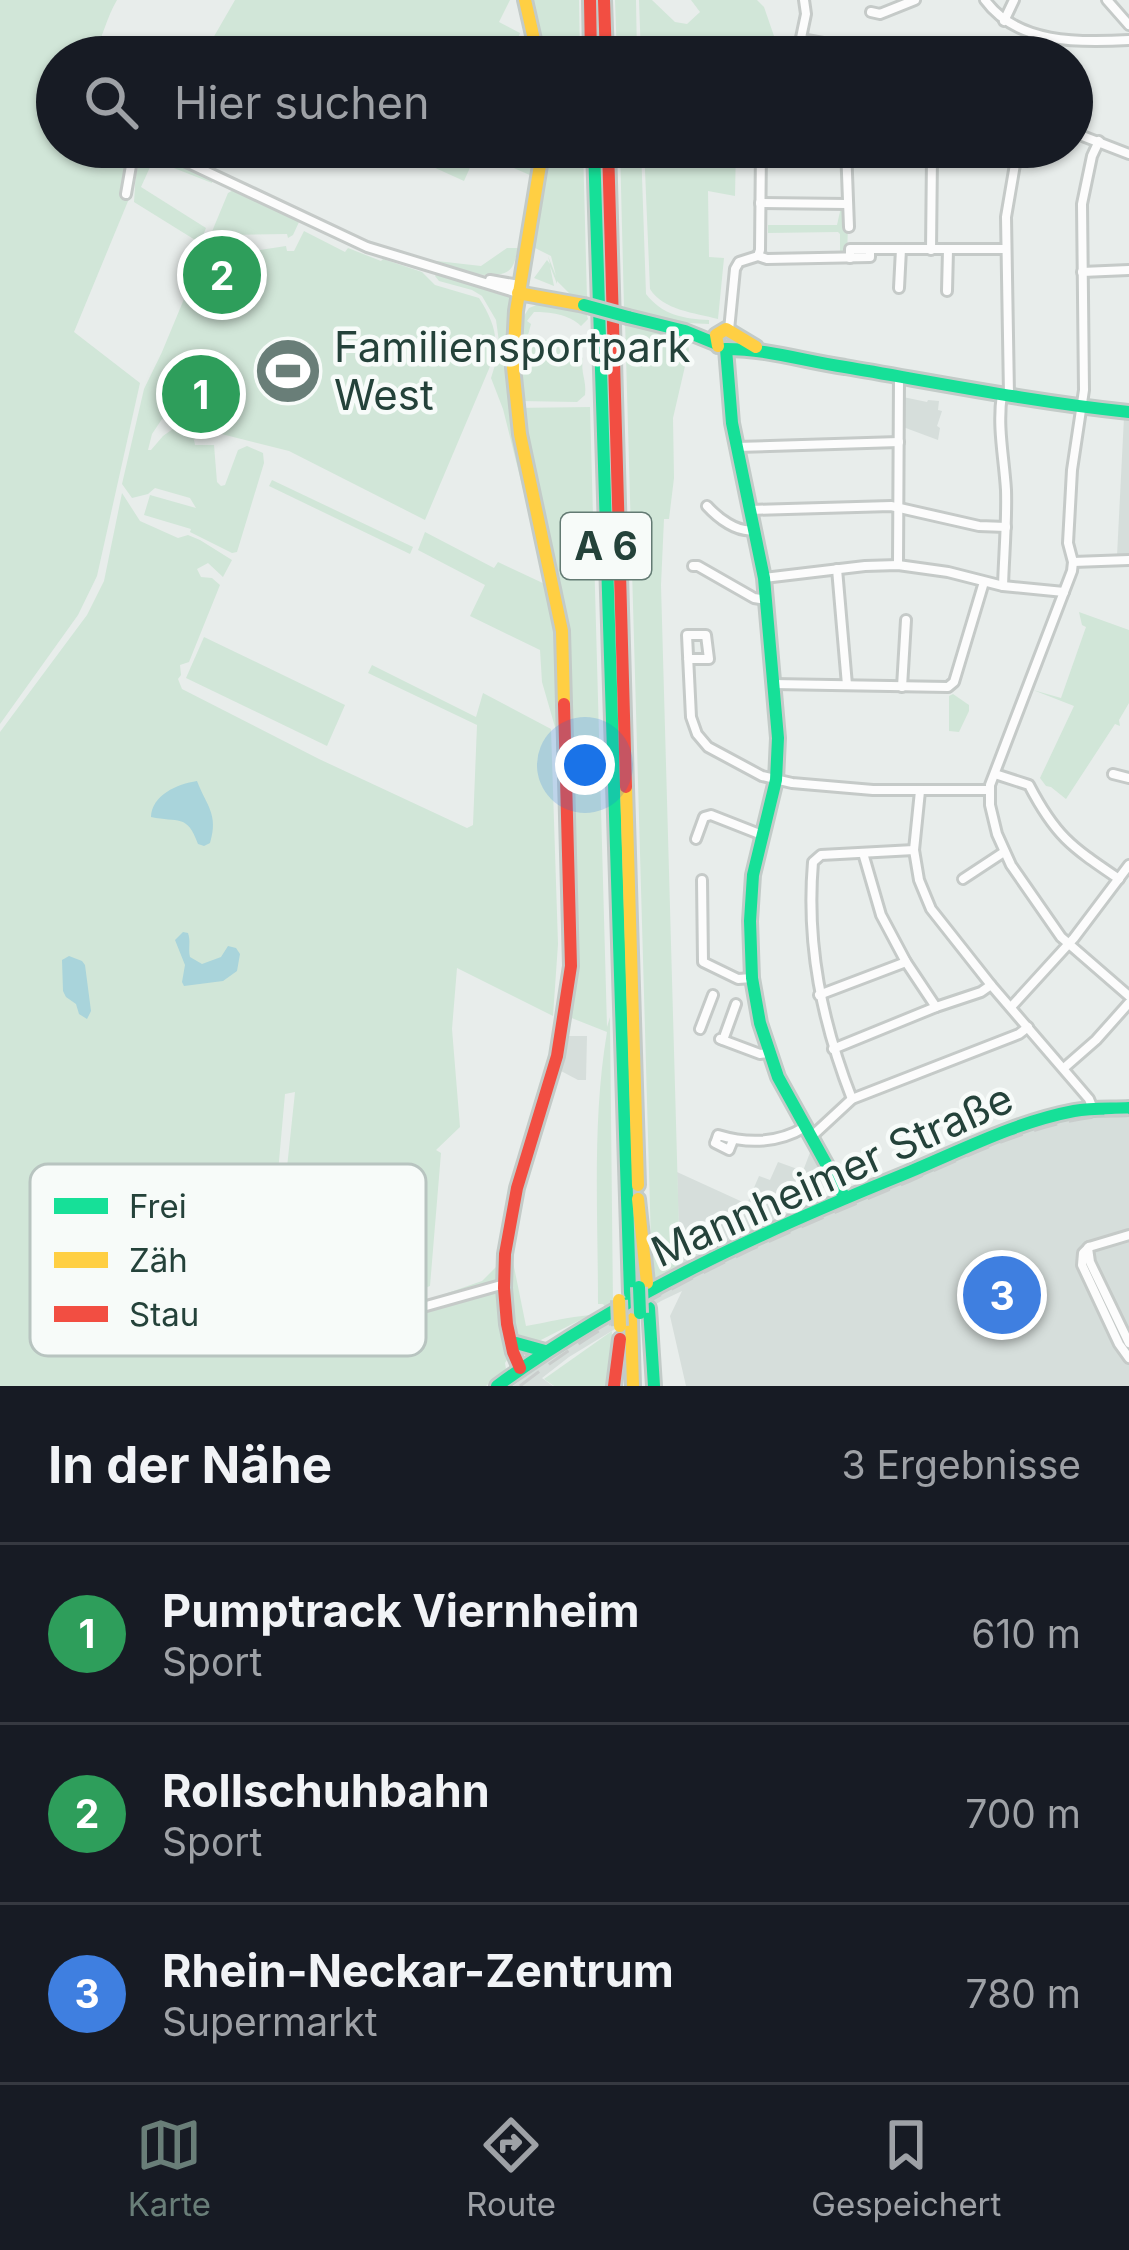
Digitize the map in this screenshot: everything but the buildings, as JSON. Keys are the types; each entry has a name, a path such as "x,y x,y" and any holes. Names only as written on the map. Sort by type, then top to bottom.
{"main road":[{"path":"525,0 533,36"},
{"path":"590,0 591,36"},
{"path":"604,0 605,36"},
{"path":"520,1368 507,1325 504,1241 556,1059 571,965 562,631 556,583 522,449 513,365 518,289 540,168"},
{"name":"A 6","path":"595,168 621,1038 616,1118 642,1386"},
{"name":"A 6","path":"609,168 638,1199 634,1292"},
{"path":"518,289 559,299"},
{"path":"518,289 824,364 1129,412"},
{"path":"514,322 540,298"},
{"path":"726,340 731,421 767,600 778,738 776,781 750,898 755,1004 788,1097 840,1200"},
{"name":"Mannheimer Straße","path":"497,1386 634,1292 840,1200 1020,1126 1064,1113 1129,1108"},
{"path":"618,1386 635,1320 634,1292"},
{"name":"A 6","path":"632,1386 635,1320"},
{"name":"A 6","path":"635,1320 654,1386"},
{"name":"A 6","path":"635,1320 668,1386"},
{"path":"507,1325 521,1356 520,1368"},
{"path":"516,1343 545,1351"}],"street":[{"path":"802,36 803,0"},
{"path":"871,13 915,0"},
{"path":"985,0 1004,21 1044,36"},
{"path":"1004,21 1014,0"},
{"path":"1107,0 1129,25"},
{"path":"1093,39 1129,40"},
{"path":"1093,139 1129,154"},
{"path":"1093,154 1099,141"},
{"path":"126,194 131,168"},
{"path":"199,168 355,242 518,289"},
{"path":"758,256 760,168"},
{"path":"846,168 849,227"},
{"path":"931,250 932,168"},
{"path":"1003,586 1006,486 999,433 1005,395 1008,194 1014,168"},
{"path":"1064,1068 1096,1040 1129,1000 1060,937 1004,852 989,790 1073,562 1068,543 1072,470 1084,363 1082,204 1090,168"},
{"path":"760,203 847,204"},
{"path":"726,340 739,262 758,256 850,257 850,249 1006,248"},
{"path":"899,288 901,249"},
{"path":"947,291 949,250"},
{"path":"496,280 526,253"},
{"path":"1082,272 1129,270"},
{"path":"476,279 496,280 518,289"},
{"path":"898,566 899,377"},
{"path":"736,448 899,442"},
{"path":"707,506 741,530 754,530"},
{"path":"750,510 898,508 979,526 1006,527"},
{"path":"1073,562 1129,560"},
{"path":"693,566 754,598 767,600"},
{"path":"764,578 898,566 1064,592"},
{"path":"837,568 848,686"},
{"path":"773,683 948,687 954,682 985,582"},
{"path":"902,687 906,620"},
{"path":"688,659 691,717 697,734 708,747 762,776 854,789 989,790"},
{"path":"995,774 1029,785 1063,839 1119,879"},
{"path":"1113,774 1129,778"},
{"path":"920,791 914,850 931,909 1090,1099 1093,1109"},
{"path":"696,839 704,817 711,815 762,835"},
{"path":"852,1099 819,994 811,932 813,862 821,855 914,850"},
{"path":"963,879 1004,852"},
{"path":"863,853 875,900 906,962 936,1006"},
{"path":"1010,1007 1069,944 1129,865"},
{"path":"702,880 703,962 738,979 752,978"},
{"path":"819,994 906,962"},
{"path":"833,1049 991,985"},
{"path":"700,1029 712,995"},
{"path":"736,1004 721,1039 769,1053"},
{"path":"733,1139 766,1141 808,1132 852,1099 1028,1027"},
{"path":"1129,1235 1089,1247 1082,1265 1129,1358"},
{"path":"1089,1247 1088,1256 1129,1343"},
{"path":"426,1307 502,1285"}],"shaded area":[{"path":"903,397 939,401 938,440 903,427"},
{"path":"1124,417 1129,417 1129,556 1117,556"},
{"path":"569,1036 587,1036 586,1080 561,1071"},
{"path":"1104,1113 1129,1113 1129,1386 686,1386 670,1316 682,1291 569,1357 542,1378 553,1386 513,1386 656,1292 828,1211 1006,1137"},
{"path":"811,1150 825,1184 814,1204 680,1266 677,1172 747,1204 759,1176 770,1180 778,1162 803,1171"}],"green space":[{"path":"0,0 117,0 101,36 36,36 36,168 128,168 133,189 74,332 140,383 97,576 78,615 0,724"},
{"path":"235,0 510,0 499,22 520,33 519,36 214,36"},
{"path":"531,0 579,0 580,36 538,36"},
{"path":"615,0 636,0 637,36 616,36"},
{"path":"639,0 652,0 675,22 687,24 700,12 691,0 757,0 774,36 640,36"},
{"path":"150,168 141,187 206,228 200,243 134,202 138,169"},
{"path":"174,168 213,178 212,183"},
{"path":"435,168 470,168 464,181"},
{"path":"545,168 584,168 587,298 557,284 550,266 554,286 534,278 547,260 550,264 548,256 556,276 551,256 533,247"},
{"path":"621,168 642,168 646,294 666,311 709,320 709,324 624,308"},
{"path":"645,168 736,168 735,196 708,191 709,257 724,258 718,319 671,306 650,289"},
{"name":"Familiensportpark West","path":"237,188 299,222 288,238 287,234 222,235 222,248 286,246 287,251 294,251 304,231 345,252 348,248 422,272 435,285 479,298 483,305 495,333 494,357 425,520 289,451 162,419 148,450 177,426 200,431 195,445 214,445 221,486 238,450 247,446 263,453 237,552 191,529 144,515 150,495 196,508 190,498 155,488 132,498 122,484 144,389 228,193"},
{"path":"841,207 848,227 847,254 840,255 838,232 768,233 768,225 837,225"},
{"path":"507,248 518,248 514,262 498,275 435,265 437,261 481,266"},
{"path":"438,272 509,296 512,408 590,407 607,1027 610,1017 613,1306 607,1309 598,1304 597,1167 607,1032 569,1017 557,734 542,682 540,650 470,616 485,585 418,550 425,532 494,568 498,562 547,585 491,378 500,349 496,320 482,296 439,281"},
{"path":"544,302 586,312 588,319 581,326 546,312 534,312 527,321 531,324 528,335 561,344 559,349 568,348 583,358 585,395 577,402 520,401 518,344 524,316 529,308"},
{"path":"625,321 684,336 689,349 673,418 674,478 669,519 664,519 661,585 680,1266 654,1279 651,1243"},
{"path":"272,480 413,547 410,554 269,486"},
{"path":"122,493 140,521 178,538 188,535 200,540 232,560 223,577 208,563 197,569 201,577 220,585 189,662 180,665 182,689 467,828 473,825 477,725 368,673 372,665 476,717 483,693 551,729 558,944 553,1016 457,968 452,1029 460,1127 436,1150 441,1153 430,1286 426,1288 426,1164 287,1164 295,1092 285,1094 279,1164 30,1164 30,1356 426,1356 426,1307 439,1296 482,1281 511,1252 526,1326 590,1315 533,1344 515,1335 506,1337 506,1369 486,1386 0,1386 0,732 87,615 104,581"},
{"path":"1079,612 1129,630 1129,703 1120,726 1115,724 1066,799 1040,778 1074,706 1033,690 1061,698 1086,627"},
{"path":"204,637 345,705 327,746 186,678"},
{"path":"949,696 969,705 959,732 949,731"},
{"path":"612,1331 610,1386 554,1386 544,1379"}],"water":[{"path":"197,781 213,824 210,843 204,846 185,823 151,817 167,792"},
{"path":"183,932 189,936 190,957 202,964 221,957 228,946 236,948 240,954 237,971 223,981 184,986 185,965 175,940"},
{"path":"69,956 85,965 91,1011 87,1019 63,991 62,960"}],"railway":[{"path":"520,1386 611,1323 708,1270 808,1224 1016,1136 1072,1121 1129,1115"}],"traffic: fast":[{"path":"595,168 630,1293"},
{"path":"584,305 628,317"},
{"path":"628,317 717,344"},
{"path":"726,349 732,423 764,578 778,738 776,780 753,875 752,978 760,1023 778,1077 845,1198"},
{"path":"726,349 1129,412"},
{"path":"497,1386 642,1295 797,1219 1030,1122 1074,1111 1129,1108"},
{"path":"639,1287 640,1313"},
{"path":"649,1308 654,1386"},
{"path":"516,1343 545,1351"}],"traffic: slow":[{"path":"525,0 533,36"},
{"path":"540,168 516,311 513,367 520,434 562,631 564,704"},
{"path":"518,293 584,305"},
{"path":"718,346 716,335 726,329 756,347"},
{"path":"626,787 638,1185"},
{"path":"638,1199 647,1283"},
{"path":"619,1300 620,1326"},
{"path":"631,1319 633,1386"}],"traffic: jam":[{"path":"590,0 591,36"},
{"path":"604,0 605,36"},
{"path":"609,168 626,787"},
{"path":"520,1368 507,1324 505,1254 517,1188 557,1056 571,966 564,704"},
{"path":"614,1386 620,1339"}],"place":[{"name":"Rollschuhbahn","path":"222,275"},
{"name":"Familiensportpark West","path":"288,371"},
{"name":"Pumptrack Viernheim","path":"201,394"},
{"name":"Rhein-Neckar-Zentrum","path":"1002,1295"}]}
